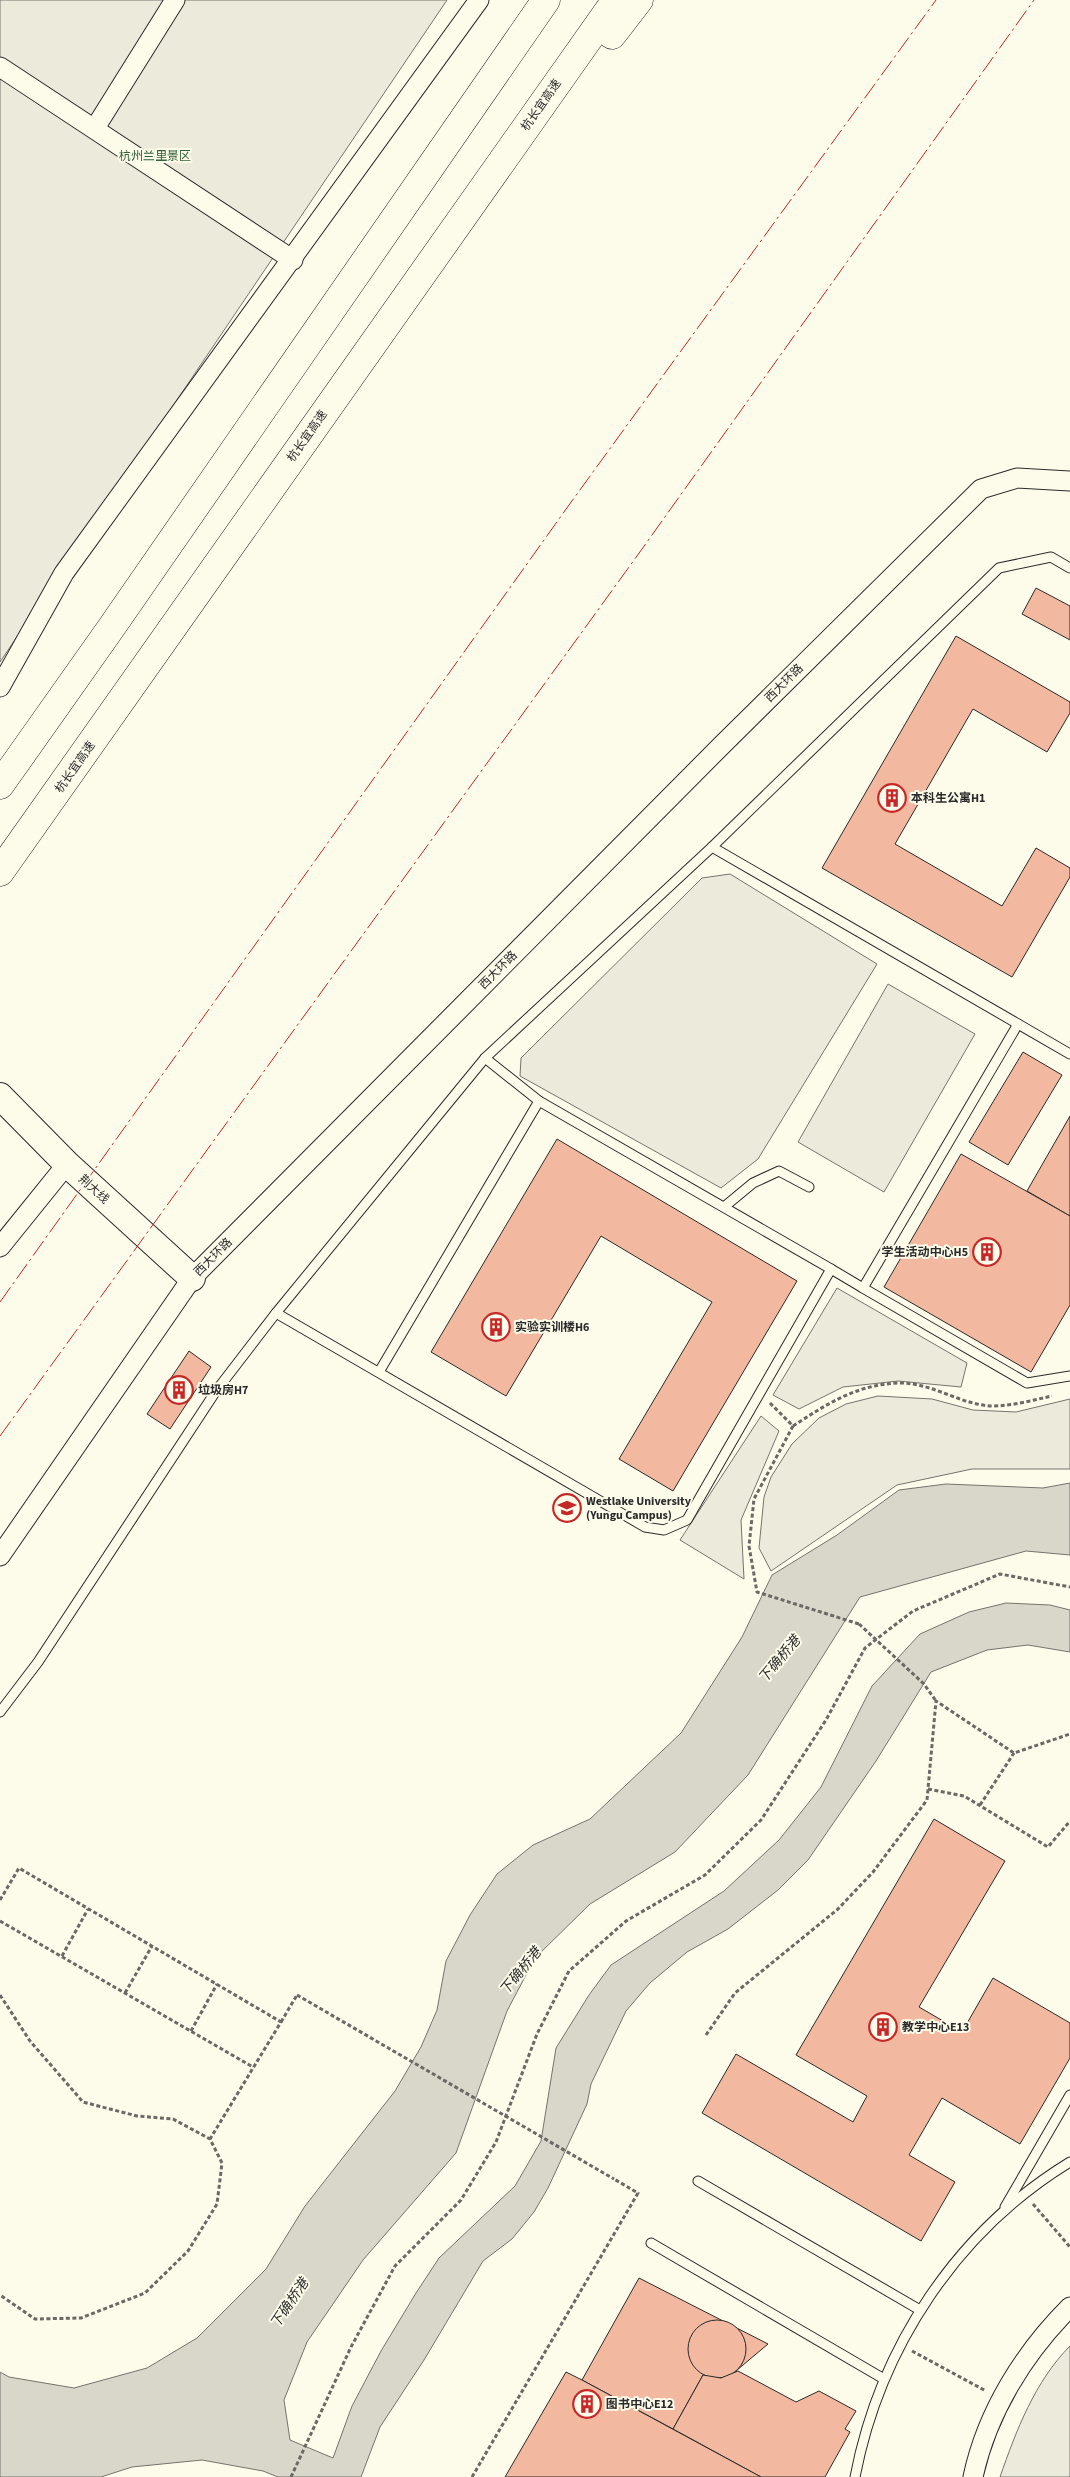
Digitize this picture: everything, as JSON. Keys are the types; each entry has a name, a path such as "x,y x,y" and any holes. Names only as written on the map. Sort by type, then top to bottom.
{"highway":[{"path":"0,786 546,0"},
{"name":"杭长宜高速","path":"0,872 149,663 371,344 616,0"},
{"path":"371,344 639,0"}],"street":[{"path":"95,128 175,0"},
{"path":"0,686 64,573 479,0"},
{"path":"0,67 292,260"},
{"name":"西大环路","path":"0,1556 192,1278 722,745 981,489 1017,478 1070,481"},
{"name":"荆大线","path":"0,1096 67,1164 192,1278"},
{"path":"0,1248 67,1164"},
{"path":"973,2477 990,2425 1002,2400 1030,2353 1070,2307"}],"lane":[{"path":"0,1712 38,1662 216,1391 276,1313 485,1058 712,847 999,568 1051,557 1070,568"},
{"path":"712,847 1070,1054"},
{"path":"863,1288 1018,1024"},
{"path":"485,1058 539,1101 1027,1383 1070,1376"},
{"path":"379,1372 539,1101"},
{"path":"724,1207 753,1183 778,1171 809,1187"},
{"path":"276,1313 644,1526 664,1530 687,1520 832,1270"},
{"path":"1001,2214 1070,2095"},
{"path":"855,2477 870,2416 884,2379 900,2345 920,2310 968,2248 1001,2214 1024,2194 1070,2162"},
{"path":"698,2181 920,2310"},
{"path":"651,2243 884,2379"}],"path":[{"path":"1014,1753 936,1700 924,1684 859,1624 757,1592 749,1546 754,1499 793,1426 838,1397 900,1383 927,1387 992,1406 1025,1402 1061,1394"},
{"path":"760,1393 793,1426"},
{"path":"291,2477 350,2346 394,2266 462,2200 496,2142 537,2034 569,1972 626,1921 705,1875 761,1820 826,1720 865,1648 913,1611 1000,1574 1070,1587"},
{"path":"706,2035 735,1993 838,1909 873,1872 927,1800 936,1700"},
{"path":"980,1805 1014,1753 1070,1734"},
{"path":"928,1789 964,1796 1048,1847 1070,1821"},
{"path":"0,1900 19,1868 281,2022"},
{"path":"62,1956 88,1909"},
{"path":"0,1921 254,2067"},
{"path":"125,1993 152,1946"},
{"path":"191,2031 217,1984"},
{"path":"210,2139 297,1994 638,2193 472,2477"},
{"path":"0,1995 30,2041 84,2102 137,2116 173,2119 210,2139 222,2163 217,2204 188,2251 145,2293 81,2318 35,2319 0,2296"},
{"path":"1024,2194 1070,2247"},
{"path":"900,2345 1002,2400"}],"green space":[{"name":"杭州兰里景区","path":"0,0 447,0 0,662"},
{"path":"730,874 877,964 758,1159 721,1188 520,1076 521,1058 702,878"},
{"path":"888,984 975,1034 884,1192 798,1142"},
{"path":"837,1288 967,1363 961,1387 898,1381 843,1387 799,1409 773,1395"},
{"path":"878,1396 932,1399 973,1410 1016,1412 1070,1399 1070,1469 972,1469 897,1485 771,1571 759,1548 764,1497 771,1477 792,1444 819,1418 846,1404"},
{"path":"761,1416 779,1431 741,1520 744,1579 680,1540"},
{"path":"1070,2346 1070,2477 1000,2477 1028,2407 1047,2375"}],"water":[{"name":"下确桥港","path":"1070,1483 1070,1555 1026,1551 860,1597 748,1775 675,1852 590,1904 535,1958 507,2011 456,2153 363,2260 307,2342 284,2400 290,2440 333,2458 352,2406 381,2351 416,2293 439,2258 515,2186 541,2141 556,2048 589,1995 611,1965 724,1891 779,1840 821,1787 872,1686 920,1634 969,1612 1006,1603 1050,1605 1070,1610 1070,1652 1028,1645 987,1650 931,1672 876,1761 808,1860 778,1890 728,1929 687,1952 650,1983 626,2011 591,2084 587,2104 548,2188 534,2212 512,2239 483,2261 424,2360 380,2427 361,2477 278,2477 263,2471 202,2460 132,2467 101,2477 0,2477 0,2372 9,2377 74,2388 147,2368 197,2338 266,2269 305,2206 395,2091 421,2047 437,2010 446,1961 470,1915 497,1874 533,1845 590,1819 681,1733 742,1637 772,1575 837,1535 899,1490 946,1484 1043,1488"}],"building":[{"path":"1036,588 1070,606 1070,640 1022,614"},
{"name":"本科生公寓H1","path":"956,636 1070,702 1070,713 1047,752 973,709 895,844 1002,906 1036,848 1070,868 1070,877 1012,977 822,868"},
{"path":"1023,1052 1062,1075 1008,1165 969,1142"},
{"path":"1070,1116 1070,1216 1027,1191"},
{"name":"实验实训楼H6","path":"557,1139 797,1281 673,1491 619,1459 712,1302 601,1236 506,1396 431,1352"},
{"name":"学生活动中心H5","path":"961,1154 1070,1216 1070,1305 1031,1372 884,1287"},
{"name":"垃圾房H7","path":"189,1351 211,1367 170,1429 147,1414"},
{"name":"教学中心E13","path":"934,1819 1005,1861 919,2007 962,2032 993,1978 1070,2023 1070,2058 1020,2144 942,2098 909,2155 955,2182 921,2241 702,2113 736,2054 853,2122 867,2096 796,2055"},
{"path":"639,2278 768,2344 730,2376 712,2378 703,2375 673,2429 582,2380"},
{"path":"711,2320 723,2320 738,2328 746,2343 746,2355 738,2370 723,2378 711,2378 696,2370 688,2355 688,2343 696,2328"},
{"path":"738,2371 796,2402 819,2391 856,2411 845,2429 850,2432 825,2477 761,2477 673,2429 703,2375 721,2378"},
{"name":"图书中心E12","path":"566,2372 582,2380 761,2477 505,2477"}],"power":[{"path":"0,1302 569,505 936,0"},
{"path":"0,1436 637,556 1034,0"}],"place":[{"name":"本科生公寓H1","path":"892,798"},
{"name":"学生活动中心H5","path":"987,1252"},
{"name":"实验实训楼H6","path":"496,1327"},
{"name":"垃圾房H7","path":"179,1390"},
{"name":"Westlake University (Yungu Campus)","path":"567,1508"},
{"name":"教学中心E13","path":"883,2027"},
{"name":"图书中心E12","path":"587,2404"}]}
